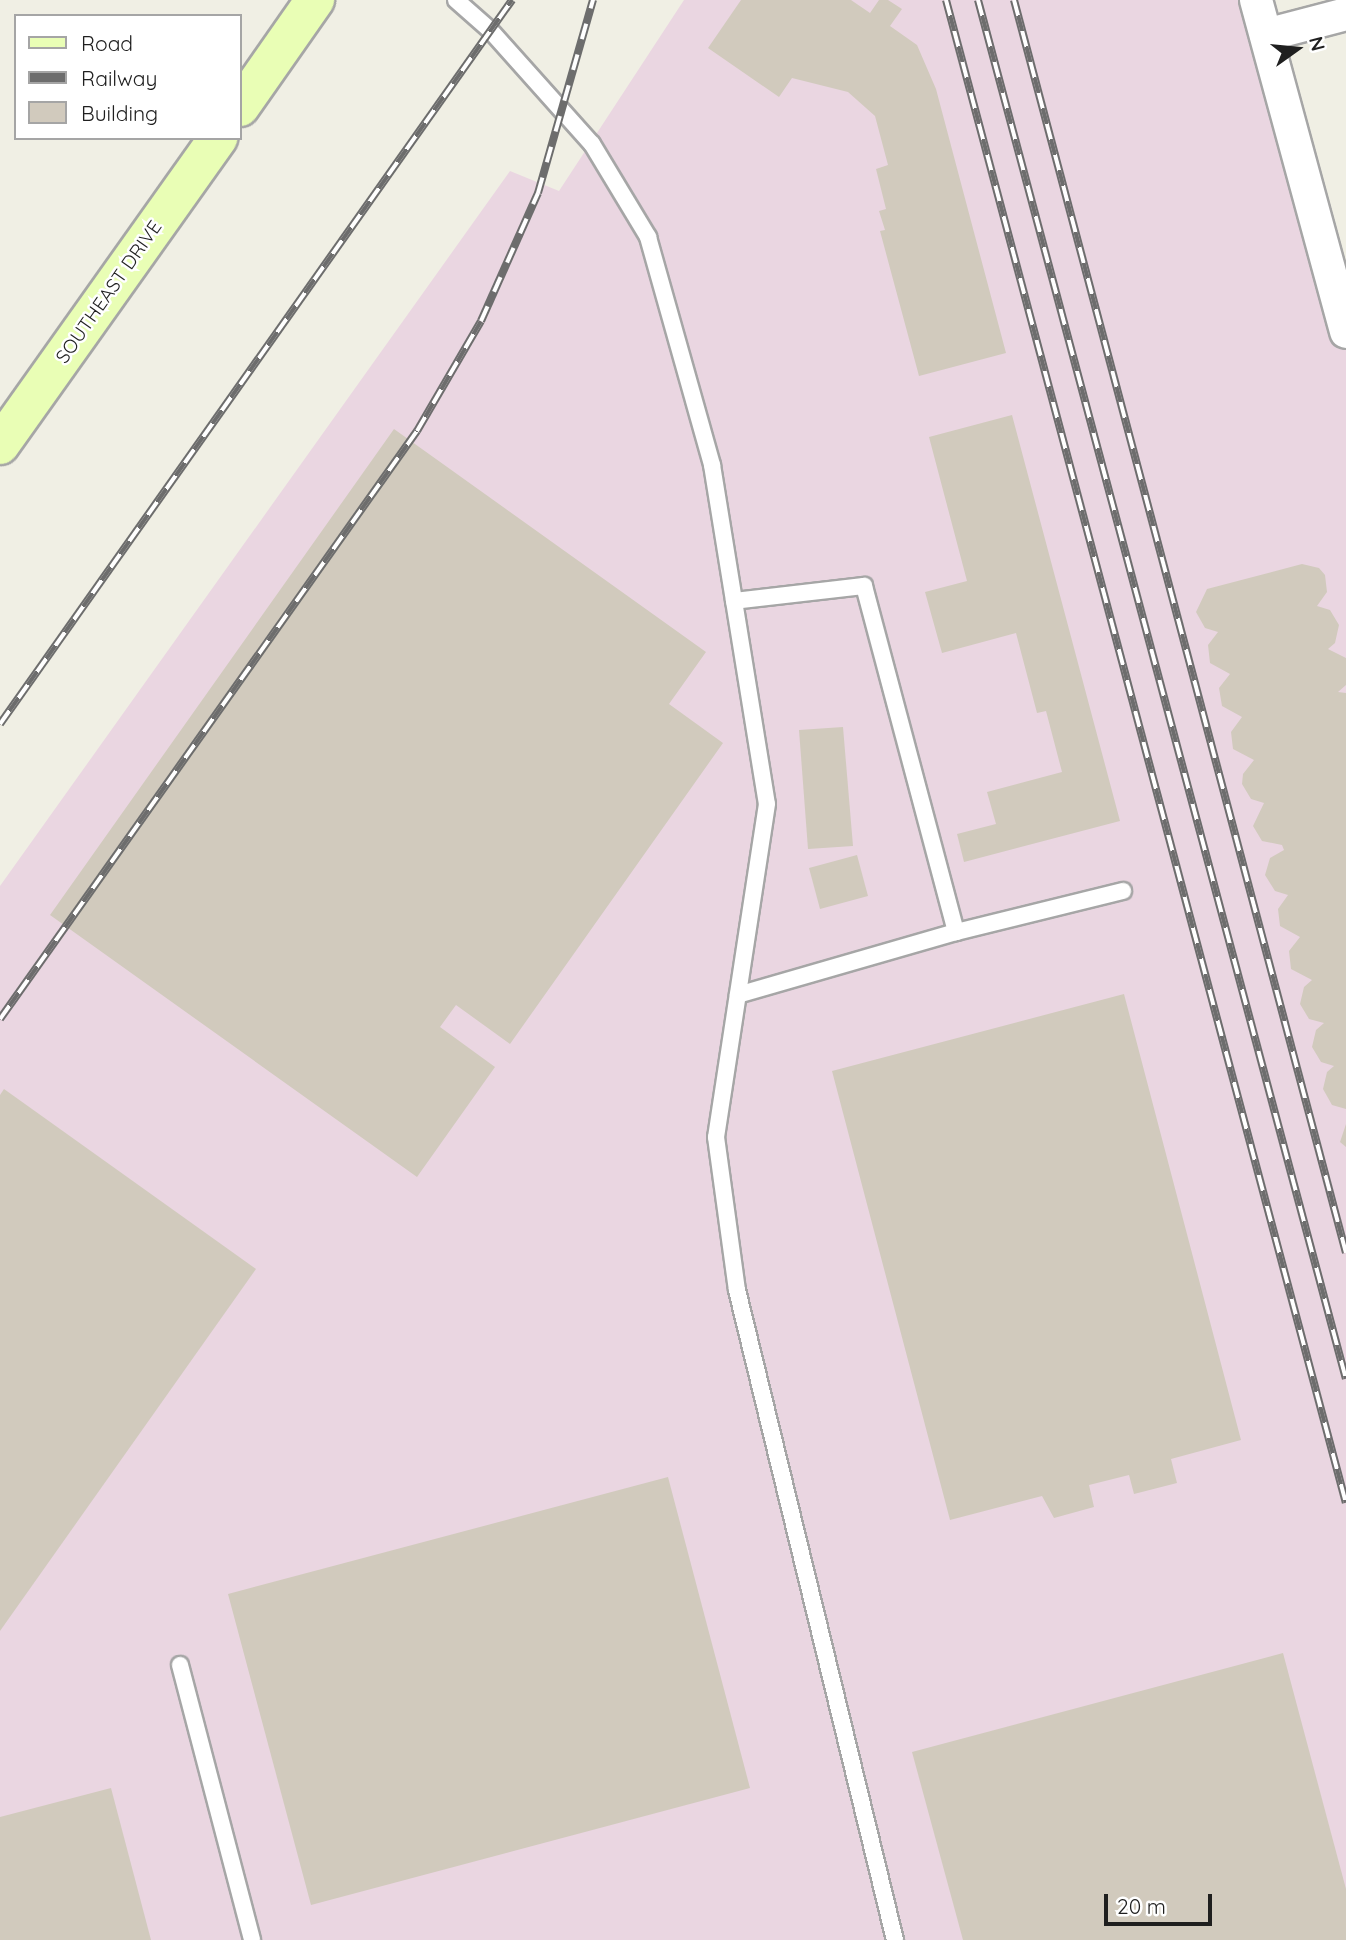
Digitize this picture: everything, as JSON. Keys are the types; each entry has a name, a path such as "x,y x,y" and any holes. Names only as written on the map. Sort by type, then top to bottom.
{"main road":[{"path":"242,104 315,0"},
{"name":"SOUTHEAST DRIVE","path":"0,445 217,140"}],"street":[{"path":"1256,0 1346,332"},
{"path":"1266,35 1346,14"}],"lane":[{"path":"456,0 490,30 592,144 648,237 712,465 767,804 716,1137 737,1290 895,1940"},
{"path":"734,601 863,586 956,932"},
{"path":"737,995 956,932 1123,891"},
{"path":"180,1665 252,1940"}],"shaded area":[{"path":"684,0 1256,0 1346,335 1346,1940 0,1940 0,886 510,171 559,191"}],"building":[{"path":"741,0 851,0 870,13 879,0 888,0 902,9 890,26 917,45 936,89 1006,353 919,376 880,231 885,230 879,211 886,209 876,169 888,165 875,116 848,92 792,78 779,97 708,48"},
{"path":"1012,415 1120,821 964,862 957,834 996,824 987,792 1062,772 1046,711 1037,713 1016,633 942,653 925,592 967,581 929,437"},
{"path":"394,429 706,652 669,704 723,743 510,1044 456,1005 440,1027 495,1067 417,1177 50,915"},
{"path":"1302,564 1319,568 1325,575 1327,592 1317,606 1330,610 1339,625 1335,643 1328,649 1346,658 1346,685 1338,692 1346,693 1346,1109 1332,1105 1323,1089 1327,1072 1334,1066 1321,1062 1312,1047 1316,1030 1324,1023 1309,1019 1300,1004 1304,987 1312,980 1291,969 1289,951 1300,937 1280,926 1278,909 1288,895 1275,891 1265,875 1270,858 1284,850 1282,845 1262,841 1253,826 1264,803 1251,799 1242,784 1243,774 1254,760 1233,749 1231,732 1242,717 1222,706 1219,688 1230,674 1210,663 1208,645 1218,632 1205,628 1196,612 1207,589"},
{"path":"843,727 853,846 808,849 799,730"},
{"path":"857,855 868,896 820,909 809,868"},
{"path":"1124,994 1241,1440 1171,1459 1177,1483 1134,1494 1129,1475 1089,1485 1094,1507 1054,1518 1042,1496 950,1520 832,1071"},
{"path":"4,1089 256,1269 0,1631 0,1095"},
{"path":"1346,1124 1346,1147 1340,1142"},
{"path":"668,1477 750,1788 311,1905 228,1594"},
{"path":"1283,1653 1346,1889 1346,1940 963,1940 912,1752"},
{"path":"111,1788 151,1940 0,1940 0,1817"}],"railway":[{"path":"0,724 512,0"},
{"path":"0,1019 417,431 481,321 538,193 593,0"},
{"path":"946,0 1346,1503"},
{"path":"978,0 1346,1379"},
{"path":"1014,0 1346,1253"}]}
